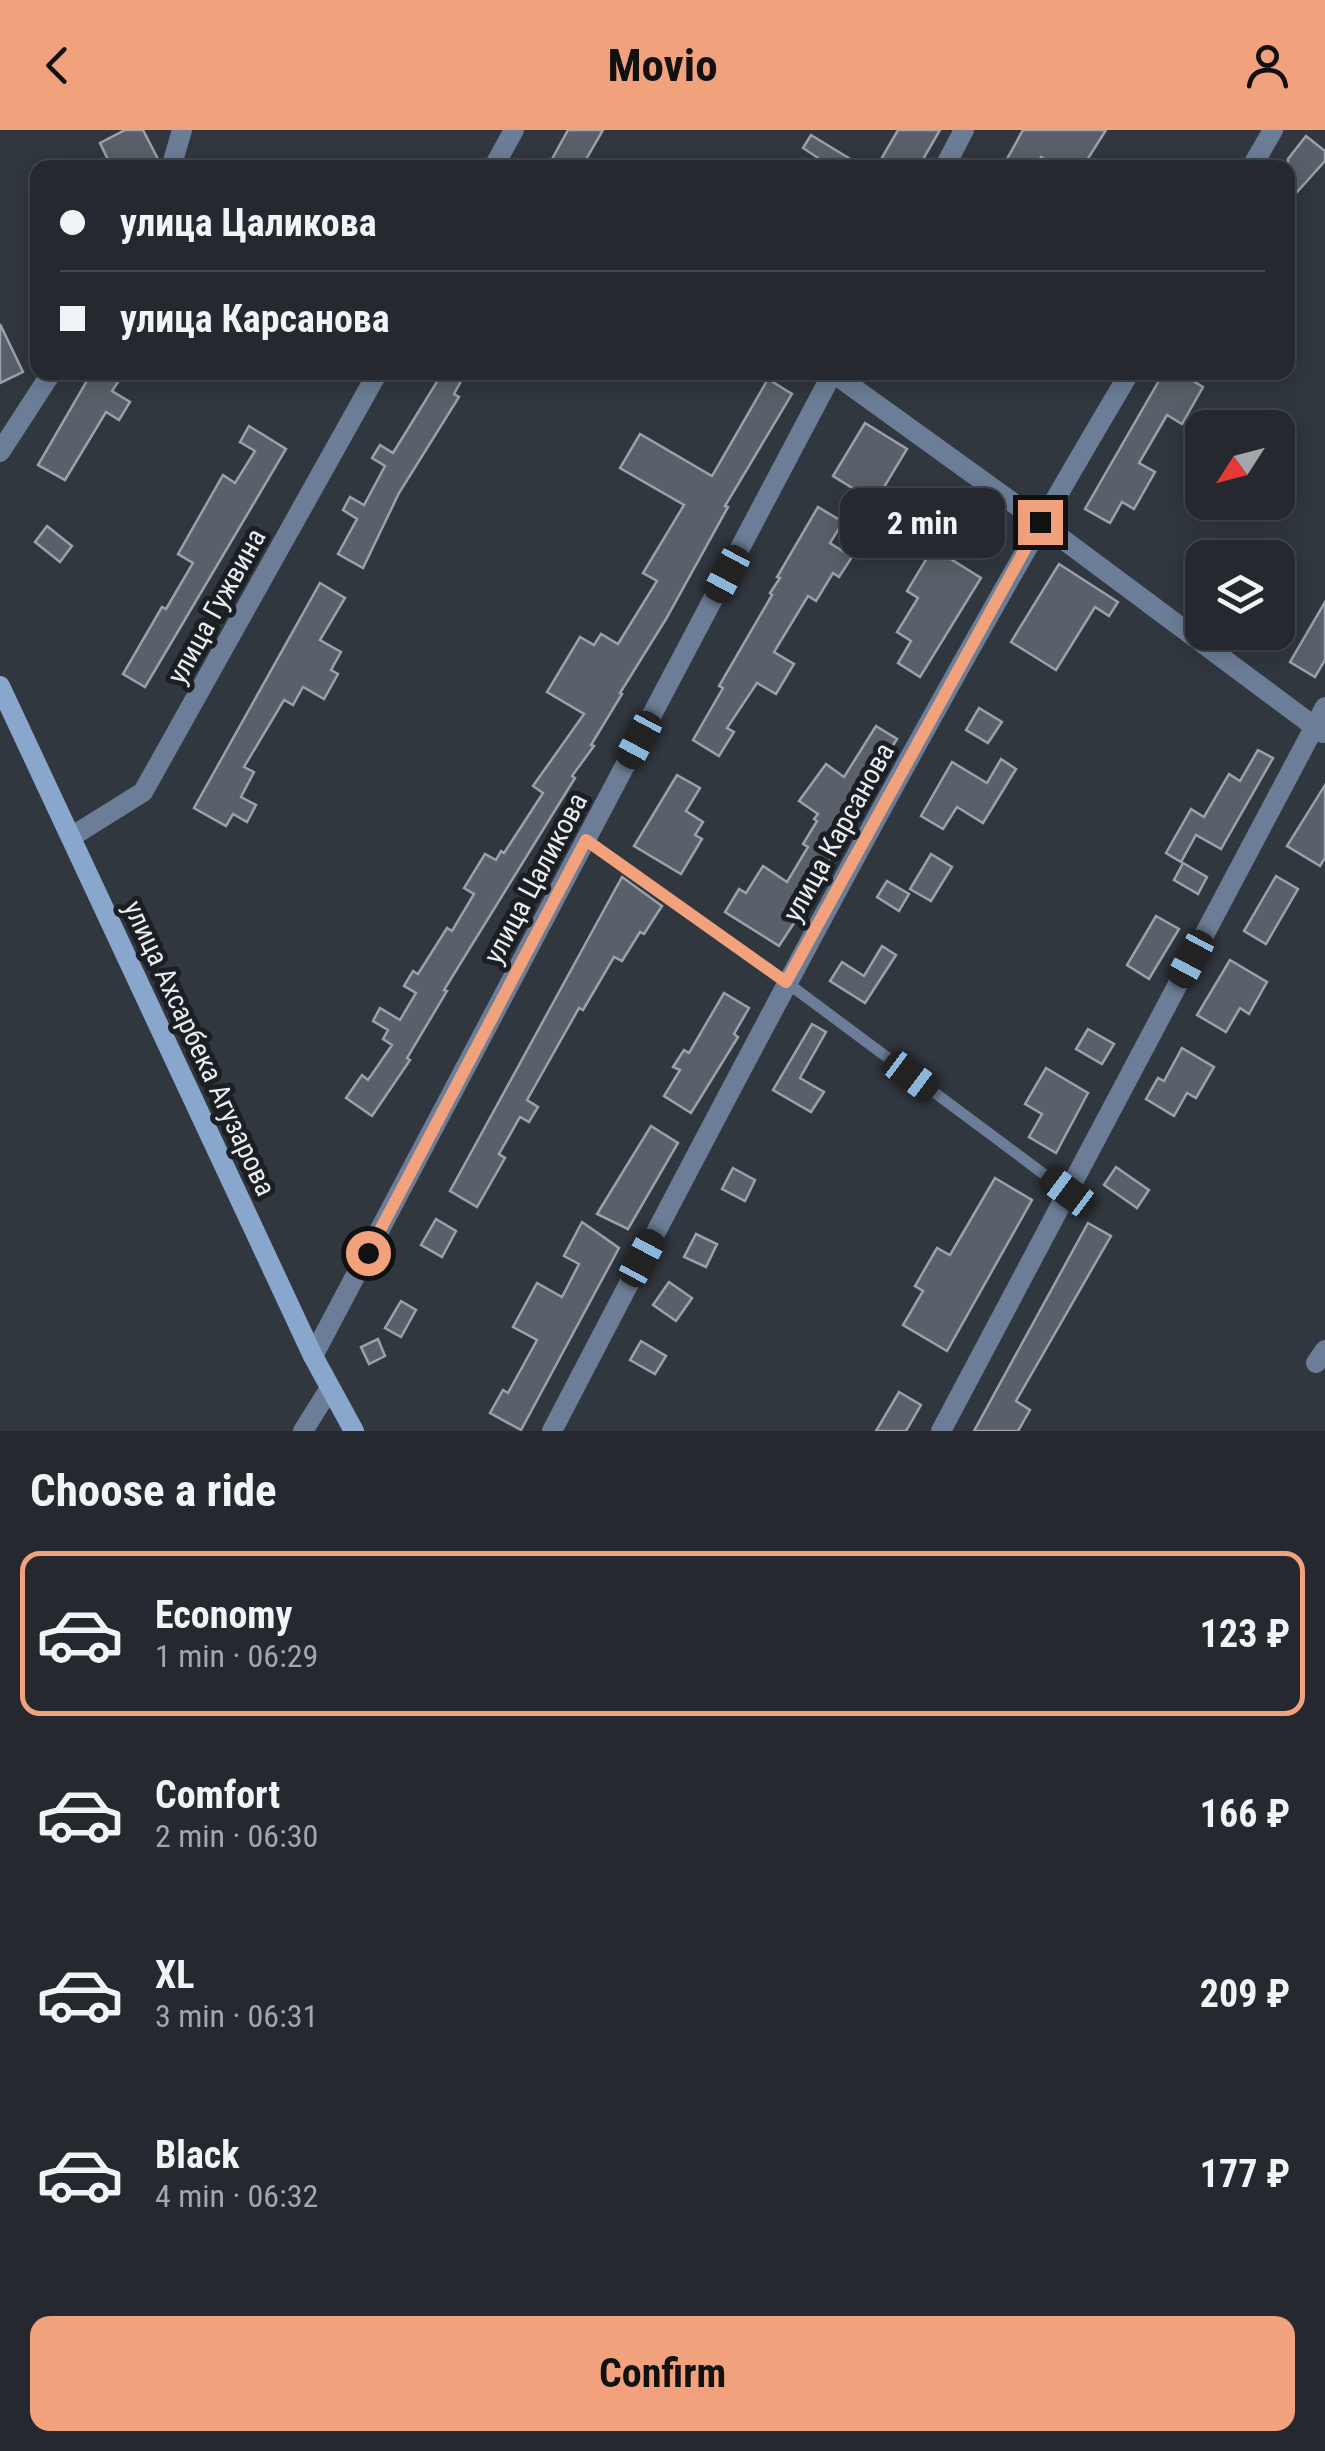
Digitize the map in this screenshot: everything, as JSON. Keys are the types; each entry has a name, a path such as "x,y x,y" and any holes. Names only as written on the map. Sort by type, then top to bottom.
{"street":[{"path":"174,160 182,130"},
{"path":"497,160 514,130"},
{"path":"948,160 964,130"},
{"path":"1256,160 1273,130"},
{"path":"0,452 47,380"},
{"name":"улица Гужвина","path":"71,837 143,792 374,380"},
{"name":"улица Цаликова","path":"313,1356 829,380"},
{"path":"843,380 1320,730"},
{"name":"улица Карсанова","path":"552,1431 786,982 1040,522 1125,380"},
{"name":"улица Ахсарбека Агузарова","path":"0,686 313,1356 354,1431"},
{"path":"941,1431 1320,730 1325,707"},
{"path":"303,1431 330,1388"}],"lane":[{"path":"586,840 786,982 1068,1192"}],"building":[{"path":"125,130 143,130 158,160 108,160 100,143"},
{"path":"568,130 603,130 586,160 552,160"},
{"path":"898,130 940,130 923,160 881,160"},
{"path":"1023,130 1106,130 1087,160 1006,160"},
{"path":"811,135 852,160 821,160 803,148"},
{"path":"1306,136 1325,151 1325,161 1295,194 1295,160 1288,159"},
{"path":"0,324 23,372 0,383"},
{"path":"87,380 118,382 112,391 130,402 119,420 106,412 65,480 38,465"},
{"path":"438,380 462,380 454,394 459,397 399,493 363,568 338,554 357,519 343,510 350,497 364,505 385,466 372,458 380,445 393,453"},
{"path":"767,380 792,394 725,506 728,507 666,619 591,745 594,746 572,776 575,778 444,990 447,991 407,1058 410,1060 372,1116 346,1098 362,1075 368,1080 392,1045 383,1039 388,1030 373,1021 380,1008 400,1020 416,993 404,986 413,971 418,974 447,928 452,931 474,894 464,888 485,854 496,860 501,851 504,853 543,793 533,786 584,714 547,692 580,637 594,645 601,634 618,644 657,581 643,573 684,505 620,468 640,434 712,476"},
{"path":"1159,380 1191,380 1203,387 1190,410 1185,410 1182,424 1167,415 1139,463 1155,472 1134,509 1122,502 1110,523 1085,509"},
{"path":"865,423 907,449 875,502 833,476"},
{"path":"249,426 286,449 145,687 123,674 193,563 178,554 223,475 235,483 255,451 240,442"},
{"path":"818,507 843,522 830,543 852,557 839,577 833,573 816,601 808,596 774,652 794,664 776,694 757,683 727,728 734,732 719,756 693,740 723,688 719,686 772,595 780,578 777,577"},
{"path":"47,526 72,546 60,562 35,542"},
{"path":"933,548 981,578 920,677 898,663 911,641 897,632 918,598 907,591"},
{"path":"1059,564 1118,602 1109,616 1095,607 1056,670 1011,642"},
{"path":"320,583 345,598 320,640 341,652 331,670 338,674 324,699 303,687 293,705 284,700 244,767 254,772 241,797 256,805 247,822 233,814 226,826 194,808"},
{"path":"1325,602 1325,660 1315,677 1290,662"},
{"path":"979,708 1002,722 988,743 966,730"},
{"path":"876,726 897,739 868,794 837,838 842,841 790,920 794,923 779,946 725,912 739,889 746,893 763,866 787,882 808,847 803,844 817,821 814,819 818,814 799,801 826,764 844,777"},
{"path":"1258,750 1273,758 1221,849 1196,835 1181,862 1166,853 1191,809 1204,817 1229,774 1240,781"},
{"path":"1001,759 1016,769 983,823 957,807 943,829 921,816 952,762 987,783"},
{"path":"677,775 700,788 686,811 703,822 695,835 702,839 681,874 634,846"},
{"path":"1325,785 1325,858 1320,866 1287,846"},
{"path":"931,854 952,867 931,901 910,889"},
{"path":"1183,863 1207,877 1198,894 1174,880"},
{"path":"1276,876 1298,889 1266,944 1244,931"},
{"path":"622,877 662,906 622,961 614,957 583,1010 579,1008 527,1100 538,1107 529,1122 520,1117 499,1154 505,1158 477,1207 450,1191"},
{"path":"887,881 909,894 899,911 877,897"},
{"path":"1156,916 1179,929 1149,979 1127,965"},
{"path":"882,946 896,955 865,1003 830,981 842,962 864,976"},
{"path":"1230,960 1267,982 1249,1014 1240,1008 1226,1032 1197,1015"},
{"path":"724,993 749,1008 734,1034 738,1037 691,1113 664,1096 680,1070 673,1067 684,1050 689,1053"},
{"path":"812,1024 826,1032 800,1078 824,1092 811,1112 773,1090"},
{"path":"1088,1029 1114,1044 1102,1064 1076,1049"},
{"path":"1182,1048 1214,1067 1196,1098 1187,1093 1174,1116 1146,1099 1158,1078 1164,1081"},
{"path":"1046,1068 1088,1093 1056,1153 1029,1137 1042,1114 1025,1104"},
{"path":"651,1126 678,1143 628,1229 597,1214"},
{"path":"1116,1167 1149,1190 1137,1208 1104,1185"},
{"path":"733,1168 755,1180 745,1201 722,1189"},
{"path":"995,1178 1032,1200 947,1351 903,1325 923,1291 915,1286 937,1248 950,1255"},
{"path":"436,1219 456,1231 442,1257 421,1245"},
{"path":"582,1222 619,1248 521,1430 490,1413 503,1390 508,1393 537,1340 513,1327 537,1283 562,1297 579,1264 564,1256"},
{"path":"1088,1223 1111,1236 1016,1401 1030,1410 1018,1431 974,1431"},
{"path":"696,1234 717,1244 706,1267 684,1257"},
{"path":"669,1282 692,1298 676,1321 653,1305"},
{"path":"401,1301 416,1310 401,1337 385,1328"},
{"path":"378,1339 385,1356 369,1364 361,1347"},
{"path":"641,1341 666,1356 655,1374 630,1360"},
{"path":"899,1392 921,1405 906,1431 876,1431"}],"route":[{"path":"368,1253 586,840 786,982 1040,522"}]}
